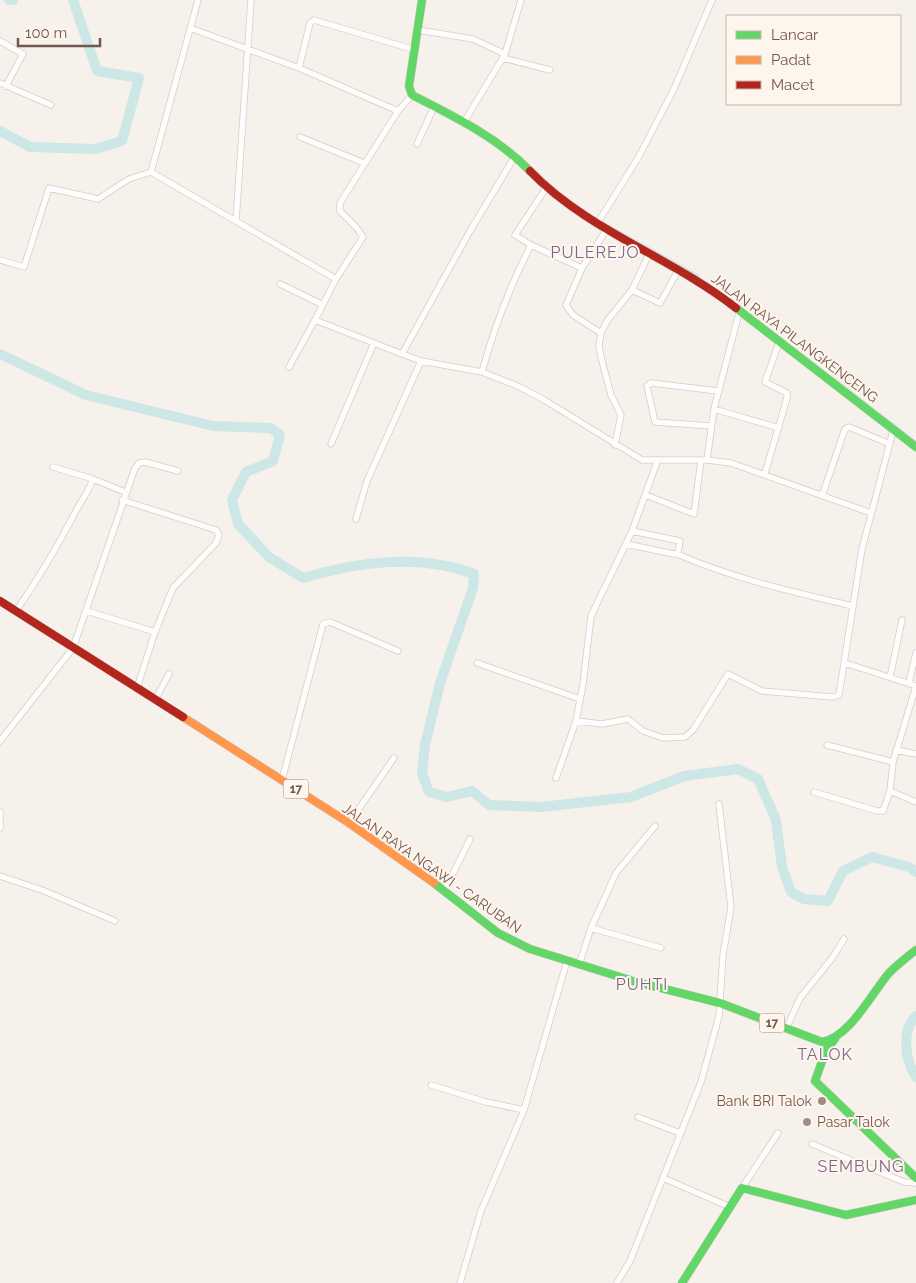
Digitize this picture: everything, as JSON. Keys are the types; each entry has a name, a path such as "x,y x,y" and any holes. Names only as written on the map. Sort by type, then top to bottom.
{"main road":[{"path":"412,95 409,86 422,0"},
{"name":"JALAN RAYA PILANGKENCENG","path":"412,95 464,122 515,156 546,188 597,224 679,269 740,309 916,447"},
{"name":"JALAN RAYA NGAWI - CARUBAN","path":"0,601 137,688 156,698 349,823 445,890 504,937 530,949 579,965 720,1003 817,1041"},
{"path":"916,950 890,972 824,1054 815,1081 916,1178"},
{"path":"824,1054 817,1041 829,1041 838,1036"},
{"path":"682,1283 742,1188 846,1215 916,1200"}],"street":[{"path":"151,172 198,0"},
{"path":"236,221 251,0"},
{"path":"464,122 504,56 521,0"},
{"path":"597,224 638,158 674,89 712,0"},
{"path":"299,68 310,23 314,20 415,50"},
{"path":"190,28 299,68 398,111"},
{"path":"418,30 473,39 504,56 550,70"},
{"path":"0,41 23,54 3,84 51,105"},
{"path":"289,367 336,279 363,237 340,211 339,207 364,163 398,111 412,95"},
{"path":"417,144 434,108"},
{"path":"300,137 364,163"},
{"path":"402,354 470,231 515,156"},
{"path":"0,260 24,266 49,188 98,199 129,179 151,172 336,279"},
{"path":"546,188 515,233 531,245 582,268"},
{"path":"600,333 567,309 569,295 582,268 606,229"},
{"path":"482,372 501,313 531,245"},
{"path":"615,445 620,416 611,395 601,357 599,346 600,333 607,321 632,290 650,254"},
{"path":"632,290 660,303 679,269"},
{"path":"280,284 323,305"},
{"path":"646,495 694,514 718,391 740,309"},
{"path":"315,320 373,345 422,361 482,372 546,401 642,460 657,462 704,460 730,463 871,513"},
{"path":"765,474 787,394 765,382 780,340"},
{"path":"331,444 373,345"},
{"path":"356,519 367,481 422,361"},
{"path":"711,426 655,422 647,386 650,382 718,391"},
{"path":"714,409 779,428"},
{"path":"822,496 843,431 847,428 890,444"},
{"path":"576,721 602,724 623,718 628,719 652,735 676,739 685,737 694,730 728,674 762,691 836,696 840,692 853,606 871,513 894,431"},
{"path":"0,741 73,648 87,611 122,500 139,463 145,462 178,471"},
{"path":"556,778 576,721 591,616 632,531 657,462"},
{"path":"53,467 93,479 125,492"},
{"path":"16,611 54,553 81,501 89,493 93,479"},
{"path":"122,500 216,530 219,535 216,543 173,588 155,632 137,688"},
{"path":"632,531 680,541 676,554"},
{"path":"626,544 676,554 718,572 764,586 853,606"},
{"path":"87,611 155,632"},
{"path":"890,677 902,620"},
{"path":"282,780 323,624 330,622 398,651"},
{"path":"909,684 916,653"},
{"path":"477,663 580,699"},
{"path":"814,792 877,811 884,808 890,790 896,750 916,686 845,663"},
{"path":"156,698 169,674"},
{"path":"827,745 893,762"},
{"path":"896,750 916,754"},
{"path":"349,823 394,758"},
{"path":"890,790 916,802"},
{"path":"617,1283 630,1261 706,1066 720,1003 723,955 731,907 719,804"},
{"path":"0,812 0,828"},
{"path":"579,965 591,928 616,872 655,826"},
{"path":"445,890 470,840"},
{"path":"0,876 42,890 115,921"},
{"path":"591,928 661,948"},
{"path":"786,1029 800,998 844,939"},
{"path":"460,1283 481,1210 524,1110 568,961"},
{"path":"431,1085 486,1102 524,1110"},
{"path":"638,1117 680,1133"},
{"path":"742,1188 778,1133"},
{"path":"812,1144 904,1182 916,1183"},
{"path":"663,1178 730,1207"}],"waterway":[{"path":"0,131 30,147 95,149 122,141 139,78 97,71 73,0"},
{"path":"605,224 699,276"},
{"path":"725,295 916,442"},
{"path":"0,354 86,395 213,426 271,428 280,435 273,461 246,472 232,500 238,524 269,557 303,578 345,568 388,562 432,564 453,567 474,574 473,588 440,683 425,745 422,773 429,792 447,797 472,791 489,805 541,807 631,797 684,776 738,769 758,779 776,820 782,867 791,892 804,899 828,901 843,871 872,857 909,867 916,872"},
{"path":"916,1016 908,1029 906,1046 909,1062 916,1077"}],"traffic: fast":[{"path":"422,0 409,86 412,95 459,119 489,138 530,171"},
{"path":"736,308 916,447"},
{"path":"434,883 498,933 530,949 633,981 720,1003 822,1042 832,1039 851,1024 889,973 916,950"},
{"path":"835,1039 826,1050 815,1081 916,1178"},
{"path":"682,1283 742,1188 846,1215 916,1200"}],"traffic: slow":[{"path":"183,717 349,823 434,883"}],"traffic: jam":[{"path":"530,171 578,211 685,274 736,308"},
{"path":"0,601 183,717"}],"place":[{"name":"Bank BRI Talok","path":"822,1101"},
{"name":"Pasar Talok","path":"807,1122"}],"district":[{"name":"PULEREJO","path":"595,252"},
{"name":"PUHTI","path":"642,984"},
{"name":"TALOK","path":"825,1054"},
{"name":"SEMBUNG","path":"861,1166"}]}
